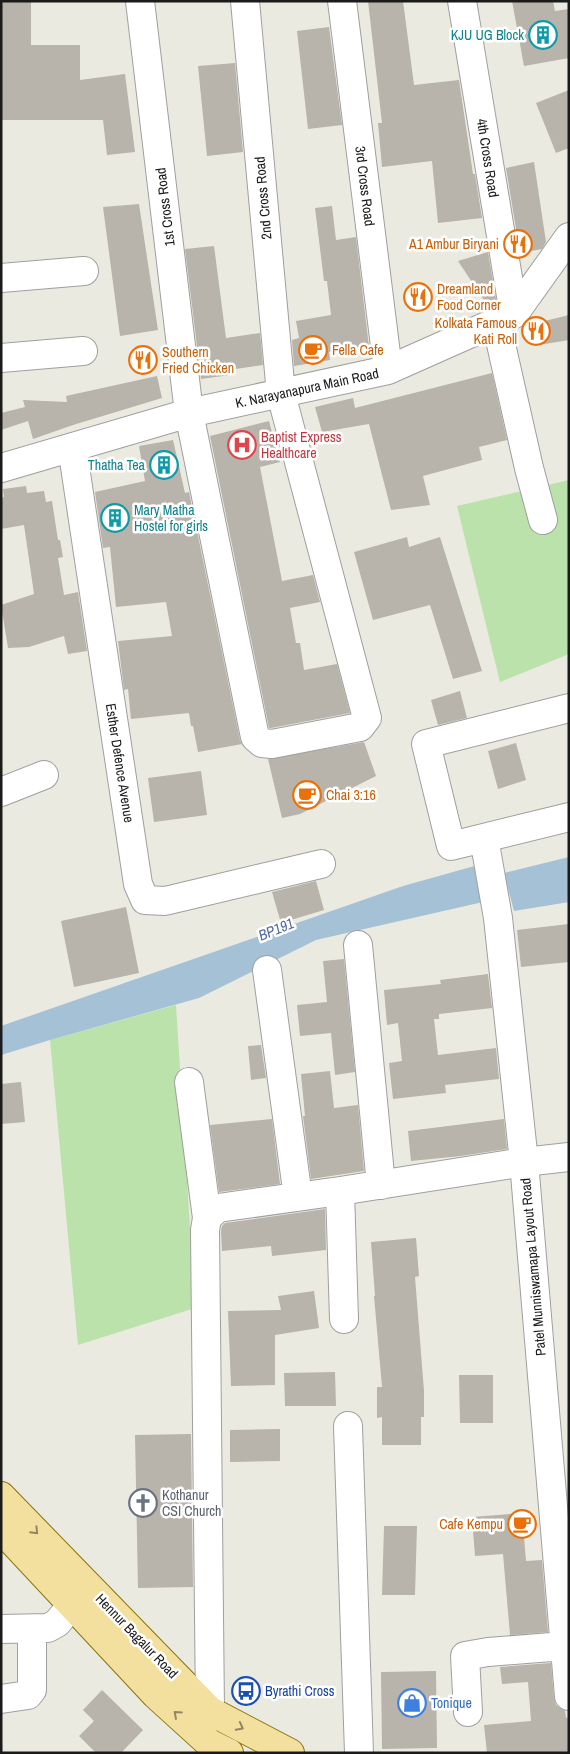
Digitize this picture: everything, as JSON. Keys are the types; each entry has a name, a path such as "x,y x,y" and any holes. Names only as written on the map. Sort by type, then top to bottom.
{"main road":[{"name":"Hennur Bagalur Road","path":"1,1496 156,1695 216,1750"},
{"name":"Hennur Bagalur Road","path":"1,1529 80,1595 210,1711 290,1753"},
{"path":"210,1711 216,1750"}],"street":[{"name":"1st Cross Road","path":"140,1 189,413 255,737 262,743 272,744 360,727 367,718 365,704 281,394"},
{"name":"2nd Cross Road","path":"245,1 281,394"},
{"name":"3rd Cross Road","path":"342,1 388,370"},
{"name":"4th Cross Road","path":"462,1 505,318 543,520"},
{"path":"505,318 569,237"},
{"path":"1,278 84,271"},
{"name":"K. Narayanapura Main Road","path":"1,468 189,413 388,370 505,318"},
{"path":"1,358 83,351"},
{"name":"Esther Defence Avenue","path":"72,447 138,884 145,900 165,901 321,864"},
{"path":"569,708 426,744 452,846 486,850 569,817"},
{"path":"1,792 44,775"},
{"name":"Patel Munniswamapa Layout Road","path":"486,850 498,918 524,1162 569,1696"},
{"path":"358,945 381,1185"},
{"path":"267,970 298,1197"},
{"path":"189,1082 207,1218 205,1240 210,1711"},
{"path":"207,1218 218,1208 524,1162 569,1157"},
{"path":"340,1191 344,1319"},
{"path":"348,1426 359,1753"},
{"path":"1,1630 48,1628 57,1623 80,1595"},
{"path":"1,1698 28,1695 32,1690 32,1629"},
{"path":"468,1712 465,1656 488,1652 564,1646"}],"green space":[{"path":"569,480 569,654 500,682 457,506"},
{"path":"176,1005 195,1308 78,1345 50,1040"}],"water":[{"path":"569,857 569,902 514,911 504,873"},
{"path":"478,865 483,902 316,940 199,998 1,1055 1,1026 403,886"}],"building":[{"path":"1,1 31,1 31,45 80,45 80,80 125,74 135,152 107,155 103,120 1,120"},
{"path":"368,1 403,1 414,85 459,80 473,174 475,174 482,218 438,223 432,161 382,167 378,123 382,123"},
{"name":"KJU UG Block","path":"512,1 553,1 555,11 569,9 569,58 524,66"},
{"path":"329,27 342,125 308,129 297,31"},
{"path":"235,63 243,152 207,156 198,66"},
{"path":"569,90 569,148 556,153 536,103"},
{"path":"534,162 546,242 542,249 520,253 506,168"},
{"path":"139,204 158,330 120,336 103,207"},
{"path":"332,206 336,240 356,237 369,347 329,352 330,360 294,366 292,340 299,338 296,321 331,315 327,281 324,281 315,208"},
{"path":"214,246 226,338 260,333 263,365 229,370 230,375 201,379 185,249"},
{"path":"488,252 497,305 489,308 458,261"},
{"path":"569,315 569,340 539,345 528,325"},
{"path":"492,373 507,440 479,447 482,460 423,476 430,505 391,510 369,424 322,432 315,407 353,398 355,408"},
{"path":"157,376 162,398 33,439 28,421 1,430 1,413 25,407 23,400 67,402 66,396"},
{"path":"269,421 280,462 260,467 282,581 313,575 320,602 290,608 296,643 300,643 304,670 337,664 350,713 271,728 269,728 210,436"},
{"path":"173,440 185,493 189,492 242,744 198,752 189,713 131,719 128,689 124,690 118,641 172,636 166,602 116,607 110,547 103,548 95,492 145,481 139,446"},
{"path":"26,486 27,493 44,491 46,502 52,501 58,540 60,540 63,557 58,558 64,595 78,592 87,651 68,654 64,636 29,647 8,648 1,605 34,594 24,525 1,529 1,498 4,497 3,489"},
{"path":"407,537 409,547 440,537 482,671 453,679 430,605 373,620 354,552"},
{"path":"460,691 467,718 438,725 431,700"},
{"name":"Chai 3:16","path":"364,742 376,776 300,814 282,818 268,759"},
{"path":"516,743 526,780 498,789 488,751"},
{"path":"201,771 207,815 154,822 148,778"},
{"path":"316,881 324,910 281,923 272,892"},
{"path":"126,907 139,973 74,987 61,921"},
{"path":"569,924 569,962 521,967 517,930"},
{"path":"344,959 355,1072 335,1075 331,1033 300,1036 297,1005 327,1002 323,961"},
{"path":"488,974 492,1008 439,1014 439,1019 434,1019 438,1055 496,1048 499,1079 445,1085 446,1093 393,1099 389,1063 402,1061 398,1023 387,1025 384,990 441,984 440,980"},
{"path":"261,1045 266,1078 251,1080 248,1046"},
{"path":"330,1071 334,1108 358,1105 364,1171 311,1179 303,1116 305,1116 301,1074"},
{"path":"21,1082 25,1122 1,1124 1,1084"},
{"path":"272,1119 280,1184 219,1192 210,1125"},
{"path":"504,1119 507,1149 411,1161 408,1131"},
{"path":"325,1209 326,1250 272,1256 271,1246 222,1251 221,1231 225,1223"},
{"path":"416,1238 419,1276 415,1277 424,1391 424,1417 421,1417 421,1445 382,1445 382,1417 377,1418 377,1387 382,1387 371,1242"},
{"path":"314,1291 319,1328 275,1335 275,1385 231,1386 228,1311 281,1310 278,1296"},
{"path":"335,1372 336,1406 285,1406 284,1373"},
{"path":"459,1375 493,1375 493,1423 460,1423"},
{"path":"280,1429 280,1461 230,1462 230,1430"},
{"path":"191,1434 193,1587 138,1588 135,1435"},
{"path":"522,1513 526,1561 542,1560 548,1632 510,1635 503,1554 475,1556 472,1517"},
{"path":"384,1526 417,1526 415,1595 382,1595"},
{"path":"551,1663 556,1705 565,1711 566,1718 569,1717 569,1753 487,1753 484,1725 531,1721 528,1682 502,1684 500,1667"},
{"path":"436,1671 437,1748 382,1749 381,1672"},
{"path":"102,1690 143,1730 121,1753 96,1753 79,1736 94,1721 83,1710"}],"place":[{"name":"KJU UG Block","path":"543,35"},
{"name":"A1 Ambur Biryani","path":"518,244"},
{"name":"Dreamland Food Corner","path":"418,297"},
{"name":"Kolkata Famous Kati Roll","path":"536,331"},
{"name":"Fella Cafe","path":"313,350"},
{"name":"Southern Fried Chicken","path":"143,360"},
{"name":"Baptist Express Healthcare","path":"242,445"},
{"name":"Thatha Tea","path":"164,465"},
{"name":"Mary Matha Hostel for girls","path":"115,518"},
{"name":"Chai 3:16","path":"307,795"},
{"name":"Kothanur CSI Church","path":"143,1503"},
{"name":"Cafe Kempu","path":"522,1524"},
{"name":"Byrathi Cross","path":"246,1691"},
{"name":"Tonique","path":"412,1703"}],"water label":[{"name":"BP191","path":"276,929"}]}
